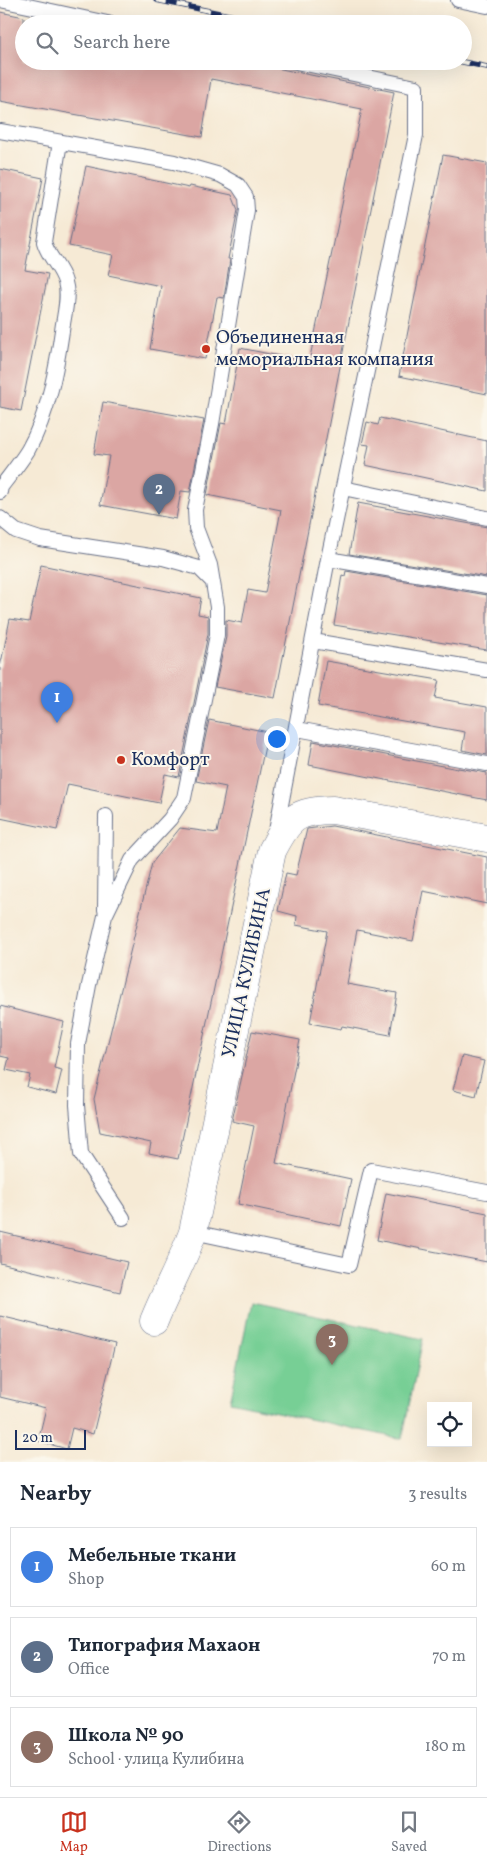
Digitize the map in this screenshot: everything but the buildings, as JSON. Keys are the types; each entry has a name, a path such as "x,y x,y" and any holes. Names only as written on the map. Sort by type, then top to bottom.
{"street":[{"name":"УЛИЦА КУЛИБИНА","path":"154,1321 164,1295 186,1252 193,1232 272,851 283,830 296,816 310,811 333,810 487,838"}],"lane":[{"path":"0,0 70,15"},
{"path":"458,0 487,6"},
{"path":"272,851 297,729 328,559 416,135 416,87 335,70"},
{"path":"0,131 174,162 220,175 238,185 246,197 246,210 212,424 195,510 196,528 210,565 213,582 217,607 217,635 184,798 170,819 132,860 105,916"},
{"path":"0,492 0,487 28,449 40,422 50,390 61,337 66,298 65,283 59,269 46,251 44,242 60,142"},
{"path":"343,488 487,518"},
{"path":"0,518 16,531 40,539 163,558 199,568 213,582"},
{"path":"328,559 487,586"},
{"path":"313,641 487,670"},
{"path":"297,729 487,764"},
{"path":"106,816 105,916 78,1044 76,1105 81,1154 123,1218"},
{"path":"193,1232 349,1265 371,1170 487,1192"}],"green space":[{"path":"251,1302 423,1339 402,1439 230,1402"}],"railway":[{"path":"156,0 229,15"},
{"path":"472,64 487,67"}],"place":[{"name":"Объединенная мемориальная компания","path":"206,349"},
{"name":"Типография Махаон","path":"159,515"},
{"name":"Мебельные ткани","path":"57,723"},
{"name":"Комфорт","path":"121,760"},
{"name":"Школа № 90","path":"332,1365"}]}
